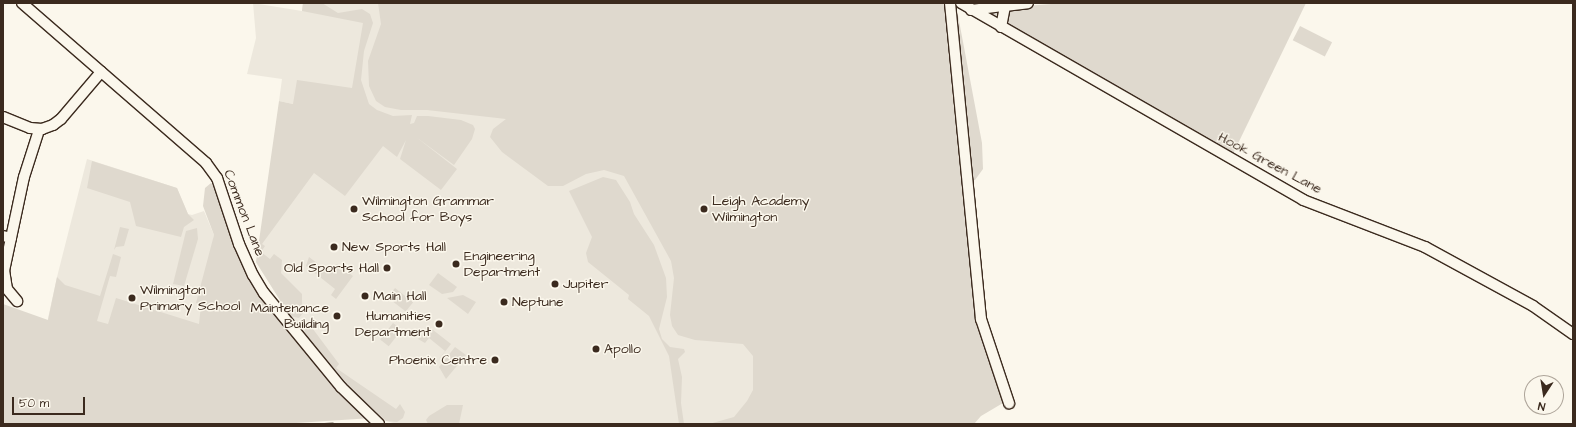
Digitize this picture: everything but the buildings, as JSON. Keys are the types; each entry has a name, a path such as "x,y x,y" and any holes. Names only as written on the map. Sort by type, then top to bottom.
{"street":[{"name":"Common Lane","path":"22,3 206,163 223,190 239,244 252,275 264,293 341,387 380,424"},
{"path":"950,3 981,320 1009,403"},
{"name":"Hook Green Lane","path":"961,3 1303,200 1425,246 1533,306 1573,334"},
{"path":"971,10 1028,3"},
{"path":"1001,27 1005,6"},
{"path":"3,117 30,128 42,129 53,125 61,120 101,72"},
{"path":"18,301 8,289 4,270 7,237 38,133"}],"shaded area":[{"path":"253,3 302,11 303,3 945,3 956,424 397,424 386,421 332,367 290,316 256,262 293,104 279,101 282,79 247,74 256,38"},
{"path":"303,3 322,3 338,13 362,9 370,14 373,23 364,51 361,80 369,104 377,110 393,116 412,115 410,124 414,123 417,116 428,116 461,120 473,125 475,129 472,139 454,165 416,137 457,169 441,190 400,159 406,140 397,157 383,146 345,196 314,173 262,244 265,246 261,252 270,259 274,254 282,260 281,273 302,294 302,304 307,308 299,318 290,316 256,262 279,101 293,104 297,80 352,88 363,23 302,11"},
{"name":"Leigh Academy Wilmington","path":"378,3 950,3 957,10 982,143 983,169 975,180 966,180 983,336 1003,403 981,416 974,424 709,424 734,417 747,401 753,390 753,356 743,344 695,340 678,335 672,326 670,315 674,278 671,261 624,176 604,170 586,174 563,186 548,186 502,152 490,137 493,129 506,119 427,110 401,110 385,107 376,101 369,86 368,61 381,24"},
{"path":"1064,3 1306,3 1231,158 984,17 1014,7"},
{"path":"1300,26 1332,42 1325,57 1293,40"},
{"name":"Wilmington Primary School","path":"87,159 177,188 188,214 192,215 204,211 214,235 203,335 25,424 57,277"},
{"path":"92,161 177,188 188,214 194,220 184,227 181,237 136,226 130,202 87,188"},
{"path":"603,177 616,180 630,202 634,214 654,245 666,278 667,297 659,329 662,339 670,347 684,349 685,352 678,359 682,377 681,403 684,424 679,424 669,356 649,316 628,299 629,295 588,262 586,253 592,237 569,191"},
{"path":"211,183 219,192 241,263 372,418 281,424 3,424 3,304 48,320 57,277 65,285 100,296 113,254 121,257 116,277 110,276 97,321 108,324 116,298 199,324 201,305 196,303 214,235 203,206 205,188"},
{"path":"120,227 129,229 124,246 116,247 114,250"},
{"path":"197,228 198,239 184,286 173,284 186,231"},
{"path":"309,257 330,273 337,264 353,276 336,299 331,295 335,289 306,266"},
{"path":"438,273 457,287 453,292 442,294 429,285"},
{"path":"395,288 413,302 406,312 388,297"},
{"path":"463,295 476,302 468,314 447,298"},
{"path":"307,321 339,364 336,368 396,409 400,404 405,412 403,418 397,422 386,421 353,391 305,334 304,326"},
{"path":"393,323 402,330 389,346 380,340"},
{"path":"428,326 451,344 436,363 445,351 429,338 425,343 418,339"},
{"path":"455,347 466,355 446,379 439,367"},
{"path":"447,405 463,405 459,424 428,424 426,420 429,416"}],"waterway":[{"path":"324,424 332,423"}],"place":[{"name":"Wilmington Grammar School for Boys","path":"354,209"},
{"name":"Leigh Academy Wilmington","path":"704,209"},
{"name":"New Sports Hall","path":"334,247"},
{"name":"Engineering Department","path":"456,264"},
{"name":"Old Sports Hall","path":"387,268"},
{"name":"Jupiter","path":"555,284"},
{"name":"Main Hall","path":"365,296"},
{"name":"Wilmington Primary School","path":"132,298"},
{"name":"Neptune","path":"504,302"},
{"name":"Maintenance Building","path":"337,316"},
{"name":"Humanities Department","path":"439,324"},
{"name":"Apollo","path":"596,349"},
{"name":"Phoenix Centre","path":"495,360"}]}
